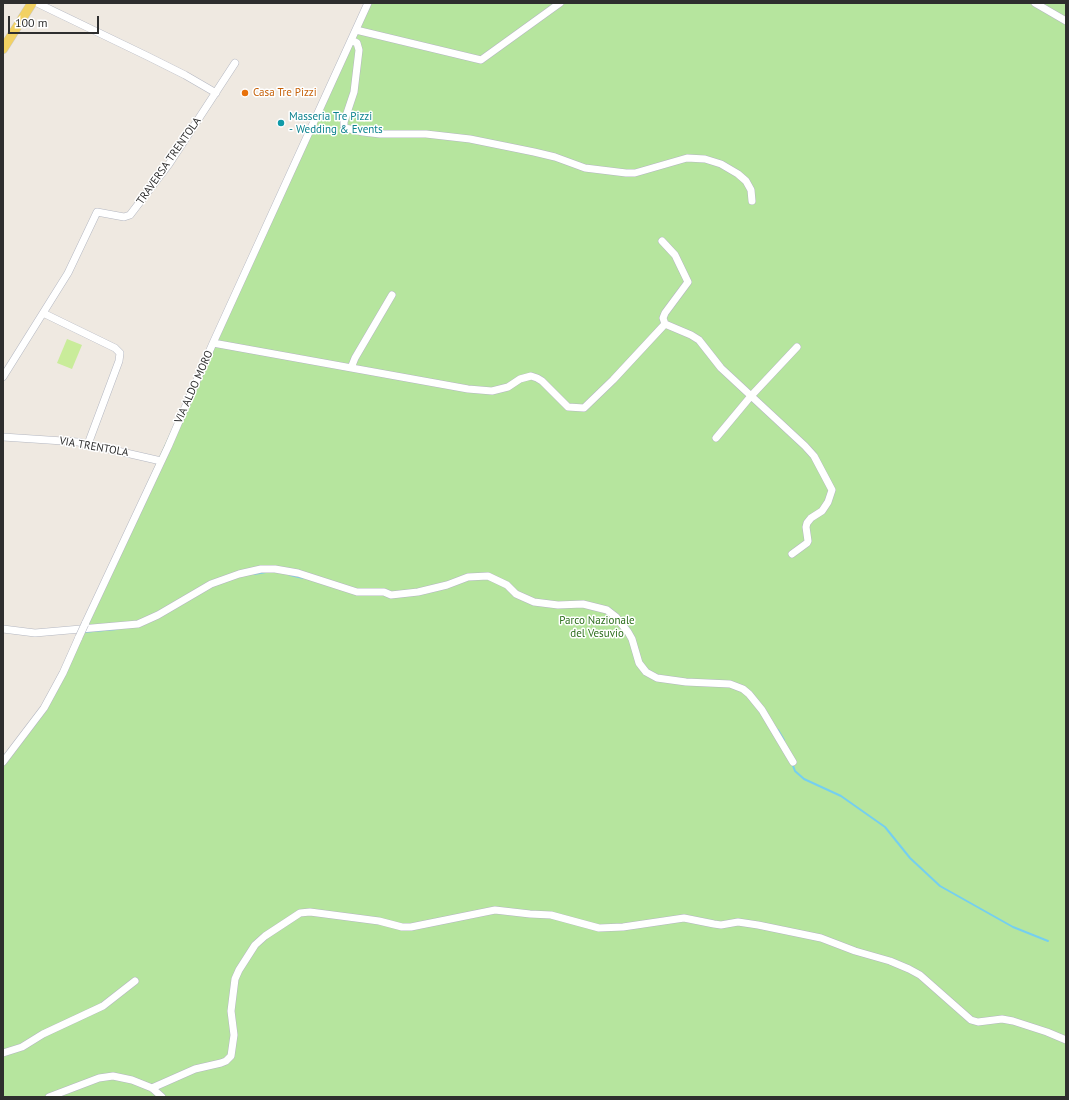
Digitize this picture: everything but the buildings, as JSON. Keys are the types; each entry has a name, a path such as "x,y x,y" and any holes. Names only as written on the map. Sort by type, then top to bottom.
{"main road":[{"path":"3,49 32,3"}],"street":[{"path":"37,3 185,75 216,93"},
{"name":"VIA ALDO MORO","path":"3,762 44,708 63,673 161,461 213,342 368,3"},
{"path":"356,30 481,60 560,3"},
{"path":"1034,3 1066,21"},
{"path":"351,40 357,43 359,50 354,92 344,122 345,128 374,133 426,134 470,139 541,153 585,168 626,173 634,173 688,158 705,159 721,164 738,174 746,181 751,190 752,201"},
{"name":"TRAVERSA TRENTOLA","path":"3,377 68,273 97,212 124,217 130,215 169,164 235,63"},
{"path":"662,241 675,255 688,282 665,313 663,318 665,324 687,333 699,340 721,368 814,456 832,490 828,502 822,511 811,518 807,523 807,543 792,554"},
{"path":"351,368 355,358 392,295"},
{"path":"43,312 115,348 120,353 88,444"},
{"path":"213,342 468,389 492,391 508,387 520,379 531,376 542,381 568,406 584,408 613,380 665,324"},
{"path":"716,438 751,396 797,347"},
{"name":"VIA TRENTOLA","path":"3,437 78,442 161,461"},
{"path":"3,629 35,633 138,624 158,615 211,584 239,574 261,569 275,569 298,573 357,592 384,592 391,595 418,592 468,578 488,576 507,585 516,594 534,602 558,605 583,604 607,610 616,617 628,632 632,639 639,663 646,672 657,678 686,682 730,684 743,689 762,710 793,762"},
{"path":"152,1088 175,1077 226,1061 231,1056 234,1035 231,1011 235,979 239,970 255,945 265,936 300,913 310,912 379,921 402,927 411,927 495,910 551,915 599,928 623,927 684,918 721,925 738,922 758,925 825,939 855,952 883,959 909,969 920,975 971,1020 978,1022 1002,1019 1013,1021 1066,1040"},
{"path":"3,1053 22,1048 42,1034 103,1006 135,981"},
{"path":"51,1097 98,1078 113,1076 132,1080 152,1088 162,1097"}],"green space":[{"name":"Parco Nazionale del Vesuvio","path":"366,3 1066,3 1066,1097 3,1097 3,756 40,709 68,657"},
{"path":"67,339 82,345 72,369 57,363"}],"waterway":[{"path":"254,574 266,572"},
{"path":"290,575 303,578"},
{"path":"624,622 629,629"},
{"path":"83,632 117,629"},
{"path":"778,730 784,740"},
{"path":"792,763 795,771 804,779 841,796 885,827 910,858 940,886 1013,927 1048,941"}],"place":[{"name":"Casa Tre Pizzi","path":"245,93"},
{"name":"Masseria Tre Pizzi - Wedding & Events","path":"281,123"}]}
